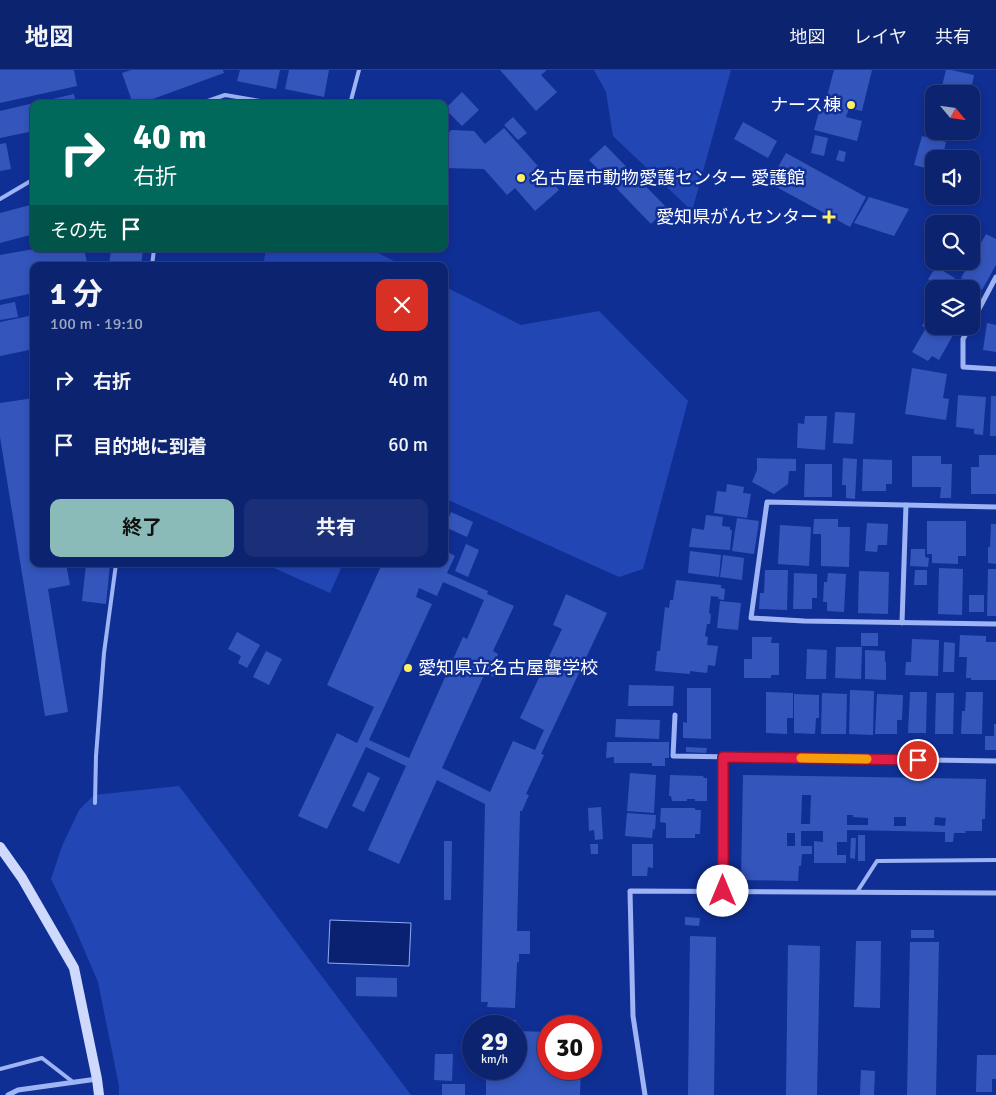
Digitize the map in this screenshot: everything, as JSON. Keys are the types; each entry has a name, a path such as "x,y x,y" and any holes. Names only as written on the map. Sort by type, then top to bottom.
{"street":[{"path":"980,307 996,277"},
{"path":"965,335 963,339 963,367 996,369"},
{"path":"996,507 767,502 750,618 804,621 996,624"},
{"path":"902,622 906,505"},
{"path":"675,715 672,756 996,761"},
{"path":"723,757 723,891"},
{"path":"0,847 22,878 74,968 99,1095"},
{"path":"645,1095 632,1016 630,891 996,893"},
{"path":"8,1095 18,1090 97,1079"}],"lane":[{"path":"351,100 359,70"},
{"path":"210,100 224,95 254,100"},
{"path":"0,199 30,181"},
{"path":"95,803 96,756 104,653 116,567"},
{"path":"857,892 877,861 996,860"},
{"path":"0,1069 42,1058 74,1083"}],"shaded area":[{"path":"594,70 731,70 692,211 613,136 606,92"},
{"path":"265,252 376,252 396,262 264,262"},
{"path":"448,288 521,325 599,311 688,401 643,569 619,577 448,500"},
{"path":"272,567 342,567 330,593"},
{"path":"179,786 411,1095 119,1095 119,1086 98,982 51,879 62,846 79,810 94,795"},
{"path":"330,920 411,923 409,966 328,963"}],"building":[{"path":"0,70 74,70 77,86 0,103"},
{"path":"131,70 223,70 224,73 150,100 132,100 122,73"},
{"path":"240,70 280,70 276,89 237,81"},
{"path":"289,70 329,70 324,97 285,89"},
{"path":"500,70 547,70 541,75 557,92 536,111"},
{"name":"ナース棟","path":"834,70 872,70 862,111 849,108 846,117 862,121 857,141 814,130 820,108 836,112 839,103 826,100"},
{"path":"946,70 974,75 972,85 942,85"},
{"path":"462,92 479,110 462,126 448,112 448,106"},
{"path":"74,94 75,100 48,100"},
{"path":"30,104 30,132 0,138 0,111"},
{"path":"513,117 527,133 518,140 504,125"},
{"path":"743,122 777,141 768,158 734,139"},
{"name":"名古屋市動物愛護センター 愛護館","path":"504,128 559,190 535,211 515,188 507,195 484,169 448,168 448,133 451,130 474,131 485,144"},
{"path":"815,135 828,138 824,156 811,153"},
{"path":"922,136 925,137 925,140 946,142 944,150 925,150 925,168 914,165"},
{"path":"6,143 11,169 0,171 0,144"},
{"path":"605,145 667,208 651,224 589,160"},
{"path":"839,150 846,152 844,162 836,160"},
{"path":"786,153 866,197 850,227 769,183"},
{"path":"869,197 909,209 894,236 854,223"},
{"path":"30,205 30,235 0,243 0,213"},
{"path":"986,234 996,239 996,265 982,290 980,289 980,280 964,280 961,278 966,270 980,270 980,245"},
{"path":"30,250 30,252 85,252 87,262 30,262 30,294 0,300 0,255"},
{"path":"111,252 143,252 141,262 109,262"},
{"path":"934,270 941,270 955,278 954,280 928,279"},
{"path":"15,302 18,317 0,320 0,305"},
{"path":"30,316 30,350 0,356 0,322"},
{"path":"987,323 996,325 996,352 983,350"},
{"path":"925,330 925,335 953,335 939,360 932,356 928,361 912,352"},
{"path":"912,368 947,374 943,398 949,399 946,420 905,414"},
{"path":"958,395 986,397 983,435 974,434 974,429 956,427"},
{"path":"991,396 996,396 996,436 990,436"},
{"path":"30,399 30,567 67,567 70,585 48,589 68,712 45,716 0,437 0,403"},
{"path":"835,412 855,413 853,444 833,443"},
{"path":"805,416 827,416 825,450 797,448 798,423 804,424"},
{"path":"979,455 996,455 996,494 971,494 971,467 979,467"},
{"path":"912,456 941,456 941,464 952,464 951,498 940,498 941,487 912,487"},
{"path":"757,458 796,459 796,471 789,471 788,484 774,494 752,482 757,470"},
{"path":"843,458 857,459 855,499 846,498 846,485 842,485"},
{"path":"863,459 892,460 892,484 886,484 886,491 862,491"},
{"path":"805,464 832,464 832,497 804,497"},
{"path":"727,484 744,487 743,493 751,494 747,518 714,513 717,491 726,492"},
{"path":"451,512 473,522 467,537 448,528 448,520"},
{"path":"706,515 723,517 722,526 730,527 730,530 732,530 730,550 689,547 692,528 704,530"},
{"path":"737,518 759,521 754,554 732,551"},
{"path":"814,519 838,519 838,527 850,527 849,567 821,566 821,534 813,534"},
{"path":"927,521 966,521 966,556 958,556 958,564 932,563 932,554 927,554"},
{"path":"867,523 888,524 887,545 878,545 877,552 865,551"},
{"path":"991,524 996,524 996,564 988,563"},
{"path":"780,525 811,527 809,566 778,564"},
{"path":"466,544 479,550 468,577 455,571"},
{"path":"911,549 925,549 925,557 929,558 928,567 910,566"},
{"path":"690,551 721,555 719,577 688,573"},
{"path":"448,552 455,556 447,573 488,591 487,594 514,606 493,651 498,654 497,657 502,659 494,677 485,673 442,768 490,792 513,741 535,750 544,730 520,718 562,629 553,625 566,594 607,613 541,754 544,755 526,794 529,795 522,811 520,811 517,931 530,931 530,954 519,954 515,1008 487,1007 488,1002 481,1002 485,804 437,780 399,864 368,850 406,766 366,747 327,829 298,816 337,733 357,743 374,707 327,685 381,567 448,567","holes":["443,582 484,600 467,639 463,637 409,758 369,740 432,604 416,597 419,588 437,596"]},
{"path":"723,555 744,558 742,580 720,577"},
{"path":"86,567 110,567 106,604 82,601"},
{"path":"939,568 963,569 962,615 938,614"},
{"path":"988,569 996,569 996,616 987,616"},
{"path":"765,570 788,570 787,610 759,609 760,593 764,593"},
{"path":"915,570 927,570 927,585 914,585"},
{"path":"859,571 889,572 888,614 858,613"},
{"path":"794,573 817,574 817,598 812,598 812,609 793,609"},
{"path":"828,573 846,574 844,612 827,611 827,602 823,602 824,582 827,582"},
{"path":"676,580 721,585 721,588 725,589 724,600 711,596 710,624 707,624 705,636 708,637 707,645 718,646 715,666 708,665 707,673 690,671 690,674 655,671 657,651 660,651 665,607 669,608 670,600 673,600"},
{"path":"969,595 984,595 984,612 969,612"},
{"path":"720,601 741,603 738,630 717,628"},
{"path":"237,632 260,645 247,668 238,663 241,656 228,649"},
{"path":"861,633 878,633 878,646 861,646"},
{"path":"960,635 986,636 986,642 996,642 996,680 971,680 971,678 966,678 967,657 959,657"},
{"path":"752,637 772,637 771,643 779,643 779,675 771,675 771,678 744,678 744,659 752,659"},
{"path":"912,639 939,640 938,676 905,675 906,662 911,662"},
{"path":"944,642 955,643 954,672 943,672"},
{"path":"836,647 862,647 861,679 835,678"},
{"path":"807,649 827,650 826,679 806,679"},
{"path":"865,650 885,651 886,680 865,679"},
{"path":"266,651 282,659 269,685 253,677"},
{"path":"629,685 674,686 673,706 628,706"},
{"path":"687,688 711,688 711,739 683,738 683,722 687,723"},
{"path":"850,690 874,691 873,735 849,734"},
{"path":"766,692 793,693 793,718 787,718 787,734 766,733"},
{"path":"910,692 927,692 926,733 908,733"},
{"path":"966,692 983,692 982,734 961,734 962,711 965,711"},
{"path":"822,693 847,694 846,734 821,734"},
{"path":"936,693 954,693 953,734 935,734"},
{"path":"794,694 819,695 819,718 816,718 815,734 794,733"},
{"path":"877,694 903,695 902,720 897,720 897,734 875,734"},
{"path":"616,719 660,720 659,739 615,737"},
{"path":"994,724 996,724 996,750 985,750 985,736 994,736"},
{"path":"607,742 669,742 669,758 665,758 665,766 652,766 652,763 614,763 614,757 606,758"},
{"path":"686,747 707,748 706,753 686,752"},
{"path":"368,772 380,778 364,812 352,806"},
{"path":"630,773 656,775 654,813 627,811"},
{"path":"670,775 703,776 707,778 707,801 687,799 687,801 672,801 671,796 669,796"},
{"path":"743,775 986,779 985,819 982,819 982,831 954,833 953,842 945,842 945,832 847,830 847,842 837,842 837,855 846,855 846,863 814,863 814,841 823,842 823,831 801,831 801,846 812,846 812,854 802,854 798,881 741,880","holes":["802,795 811,795 810,824 801,824","847,815 868,818 868,825 847,825","894,817 906,817 906,826 894,826","935,817 946,818 945,826 934,825","787,833 795,833 795,846 787,846"]},
{"path":"601,807 603,839 595,840 594,830 589,831 588,808"},
{"path":"661,808 695,808 695,810 701,810 700,834 695,834 695,838 666,838 666,823 660,822"},
{"path":"627,813 656,815 655,830 653,829 652,838 625,836"},
{"path":"858,835 865,835 865,861 858,861"},
{"path":"851,838 856,838 855,859 850,858"},
{"path":"444,841 452,841 451,900 444,900"},
{"path":"590,844 598,844 598,854 591,854"},
{"path":"632,844 653,844 653,868 648,867 647,876 632,876"},
{"path":"685,917 700,918 699,926 685,925"},
{"path":"911,930 934,930 934,938 911,938"},
{"path":"690,936 716,937 714,1095 688,1095"},
{"path":"856,941 881,941 880,1008 854,1007"},
{"path":"910,942 939,942 936,1095 907,1095"},
{"path":"788,945 820,946 817,1095 786,1095"},
{"path":"356,977 397,978 397,997 356,996"},
{"path":"527,1031 537,1032 537,1080 581,1080 580,1095 486,1095 486,1080 527,1080"},
{"path":"435,1054 453,1054 452,1081 434,1080"},
{"path":"977,1055 996,1055 996,1079 992,1079 992,1092 976,1092"},
{"path":"861,1070 875,1071 874,1095 860,1095"},
{"path":"442,1084 465,1084 465,1095 442,1095"}],"slow traffic":[{"path":"801,758 867,759"}],"place":[{"name":"ナース棟","path":"851,105"},
{"name":"名古屋市動物愛護センター 愛護館","path":"521,178"},
{"name":"愛知県がんセンター","path":"829,217"},
{"name":"愛知県立名古屋聾学校","path":"408,668"}],"route":[{"path":"723,891 723,757 918,760"}]}
